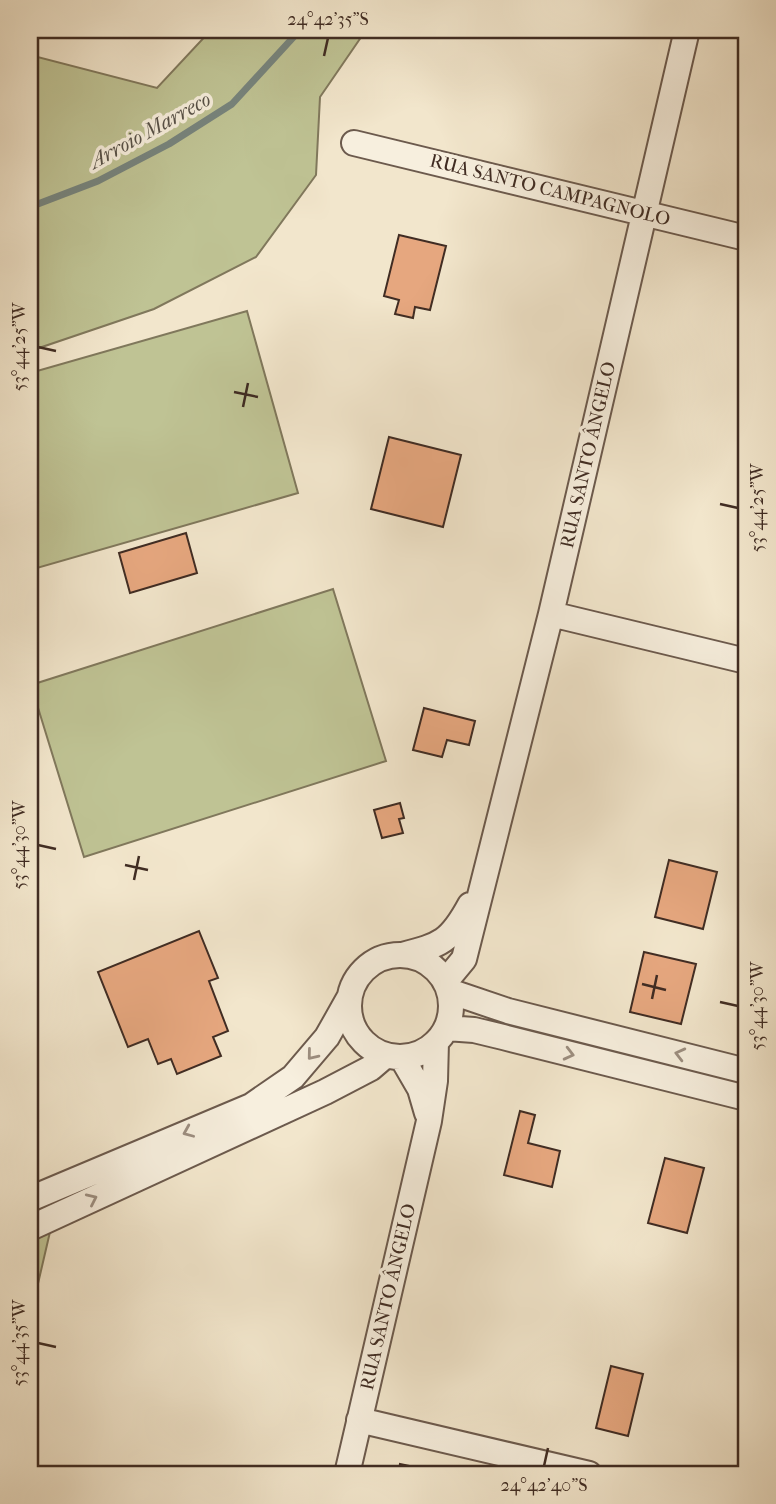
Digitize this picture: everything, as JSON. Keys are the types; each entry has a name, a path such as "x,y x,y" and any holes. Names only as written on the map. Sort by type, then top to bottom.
{"street":[{"name":"RUA SANTO ÂNGELO","path":"483,880 551,614 687,30"},
{"name":"RUA SANTO CAMPAGNOLO","path":"354,143 746,238"},
{"path":"551,614 746,661"},
{"path":"30,1228 255,1114 293,1077 327,1037 354,984 367,967 386,957 445,941 460,924 483,880"},
{"path":"447,986 464,959 483,880"},
{"path":"30,1199 255,1114 325,1092 393,1057 426,1050 441,1035 451,1010 447,986 434,968 418,958 401,955"},
{"path":"447,986 508,1011 746,1071"},
{"path":"349,998 349,1013 361,1040 372,1049 393,1057 420,1088 429,1121"},
{"path":"441,1035 474,1030 746,1098"},
{"name":"RUA SANTO ÂNGELO","path":"346,1474 429,1121 441,1035"},
{"path":"359,1420 589,1474"}],"green space":[{"path":"211,30 366,30 320,97 316,175 256,257 154,309 30,351 30,55 157,88"},
{"path":"247,311 298,493 30,570 30,373"},
{"path":"333,589 386,761 84,857 31,685"},
{"path":"53,1219 30,1318 30,1230"}],"building":[{"path":"399,235 446,246 430,310 415,307 413,318 395,314 399,300 384,296"},
{"path":"389,437 461,455 443,527 371,509"},
{"path":"186,533 197,573 130,593 119,553"},
{"path":"424,708 475,721 469,745 447,740 442,757 413,750"},
{"path":"400,803 404,818 399,819 403,833 382,838 374,810"},
{"path":"669,860 717,872 703,929 655,917"},
{"path":"199,931 218,978 209,981 228,1031 213,1037 221,1056 177,1074 171,1059 158,1064 148,1039 128,1047 98,972"},
{"path":"644,952 696,964 681,1024 630,1012"},
{"path":"520,1111 535,1115 528,1143 560,1151 552,1187 504,1175"},
{"path":"665,1158 704,1168 687,1233 648,1223"},
{"path":"611,1366 643,1374 628,1436 596,1428"},
{"path":"400,1464 429,1470 428,1474 398,1474"}],"waterway":[{"name":"Arroio Marreco","path":"30,207 98,181 169,144 232,104 300,30"}]}
